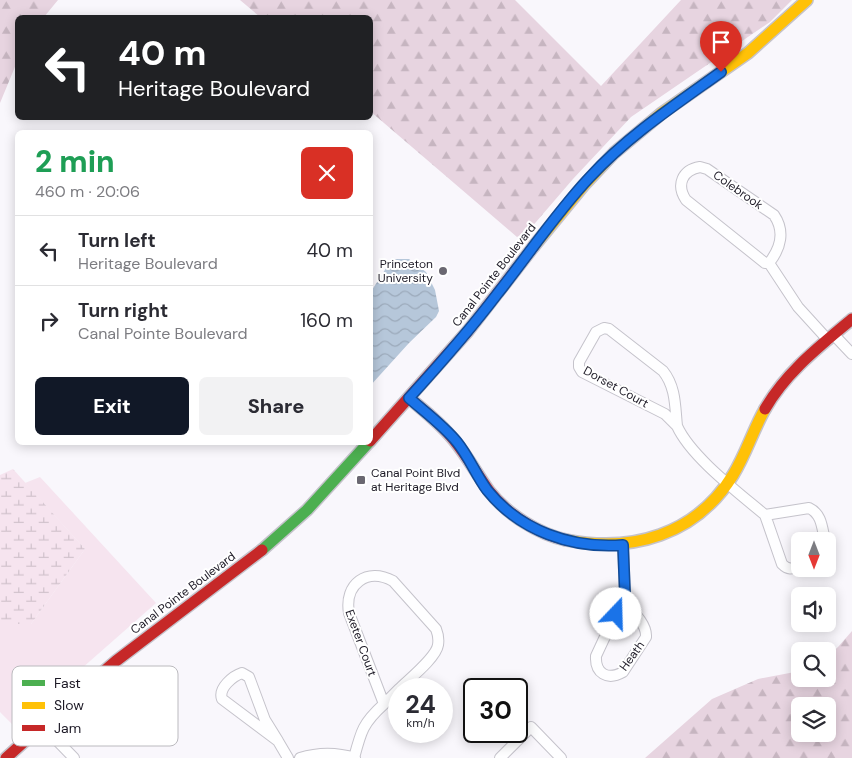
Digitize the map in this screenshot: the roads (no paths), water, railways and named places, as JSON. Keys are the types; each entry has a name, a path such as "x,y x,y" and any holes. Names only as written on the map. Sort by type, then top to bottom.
{"street":[{"name":"Canal Pointe Boulevard","path":"373,438 460,341 567,202 591,176 616,151 650,123 749,52 778,28 806,0"},
{"name":"Colebrook","path":"693,168 707,169 774,215 779,223 781,239 769,263 765,263 686,200 680,187 686,173 693,168"},
{"path":"769,263 798,307 852,354"},
{"path":"409,398 455,440 488,491 521,521 562,540 585,545 623,545 642,542 679,527 710,504 739,466 762,414 775,394 792,372 852,319"},
{"name":"Dorset Court","path":"677,426 673,387 669,378 663,371 609,329 599,329 578,362 582,372 665,414 677,426 681,434 697,453 727,484 765,515"},
{"name":"Canal Pointe Boulevard","path":"110,666 254,557 286,530 316,501 366,445"},
{"path":"791,569 786,568 782,564 765,515 809,508 820,516 823,532"},
{"path":"622,600 625,595 623,545"},
{"name":"Exeter Court","path":"384,704 347,604 353,586 367,577 376,575 393,581 436,629 439,637 435,654 410,678"},
{"name":"Heath","path":"622,600 644,625 646,637 623,672 617,676 610,676 598,670 596,656 622,600"},
{"path":"278,741 222,699 220,695 221,690 236,675 242,673 249,677 265,720 278,741 288,758"},
{"name":"Exeter Court","path":"355,758 361,732 366,723 388,700"},
{"path":"500,758 531,727 561,758"},
{"name":"Canal Pointe Boulevard","path":"6,758 18,746"},
{"path":"62,746 74,758"},
{"path":"300,758 327,752 355,758"}],"water":[{"path":"397,259 409,259 426,272 435,290 439,311 436,317 373,383 373,288 390,262"}],"place":[{"name":"Princeton University","path":"443,271"},
{"name":"Canal Point Blvd at Heritage Blvd","path":"361,480"}]}
